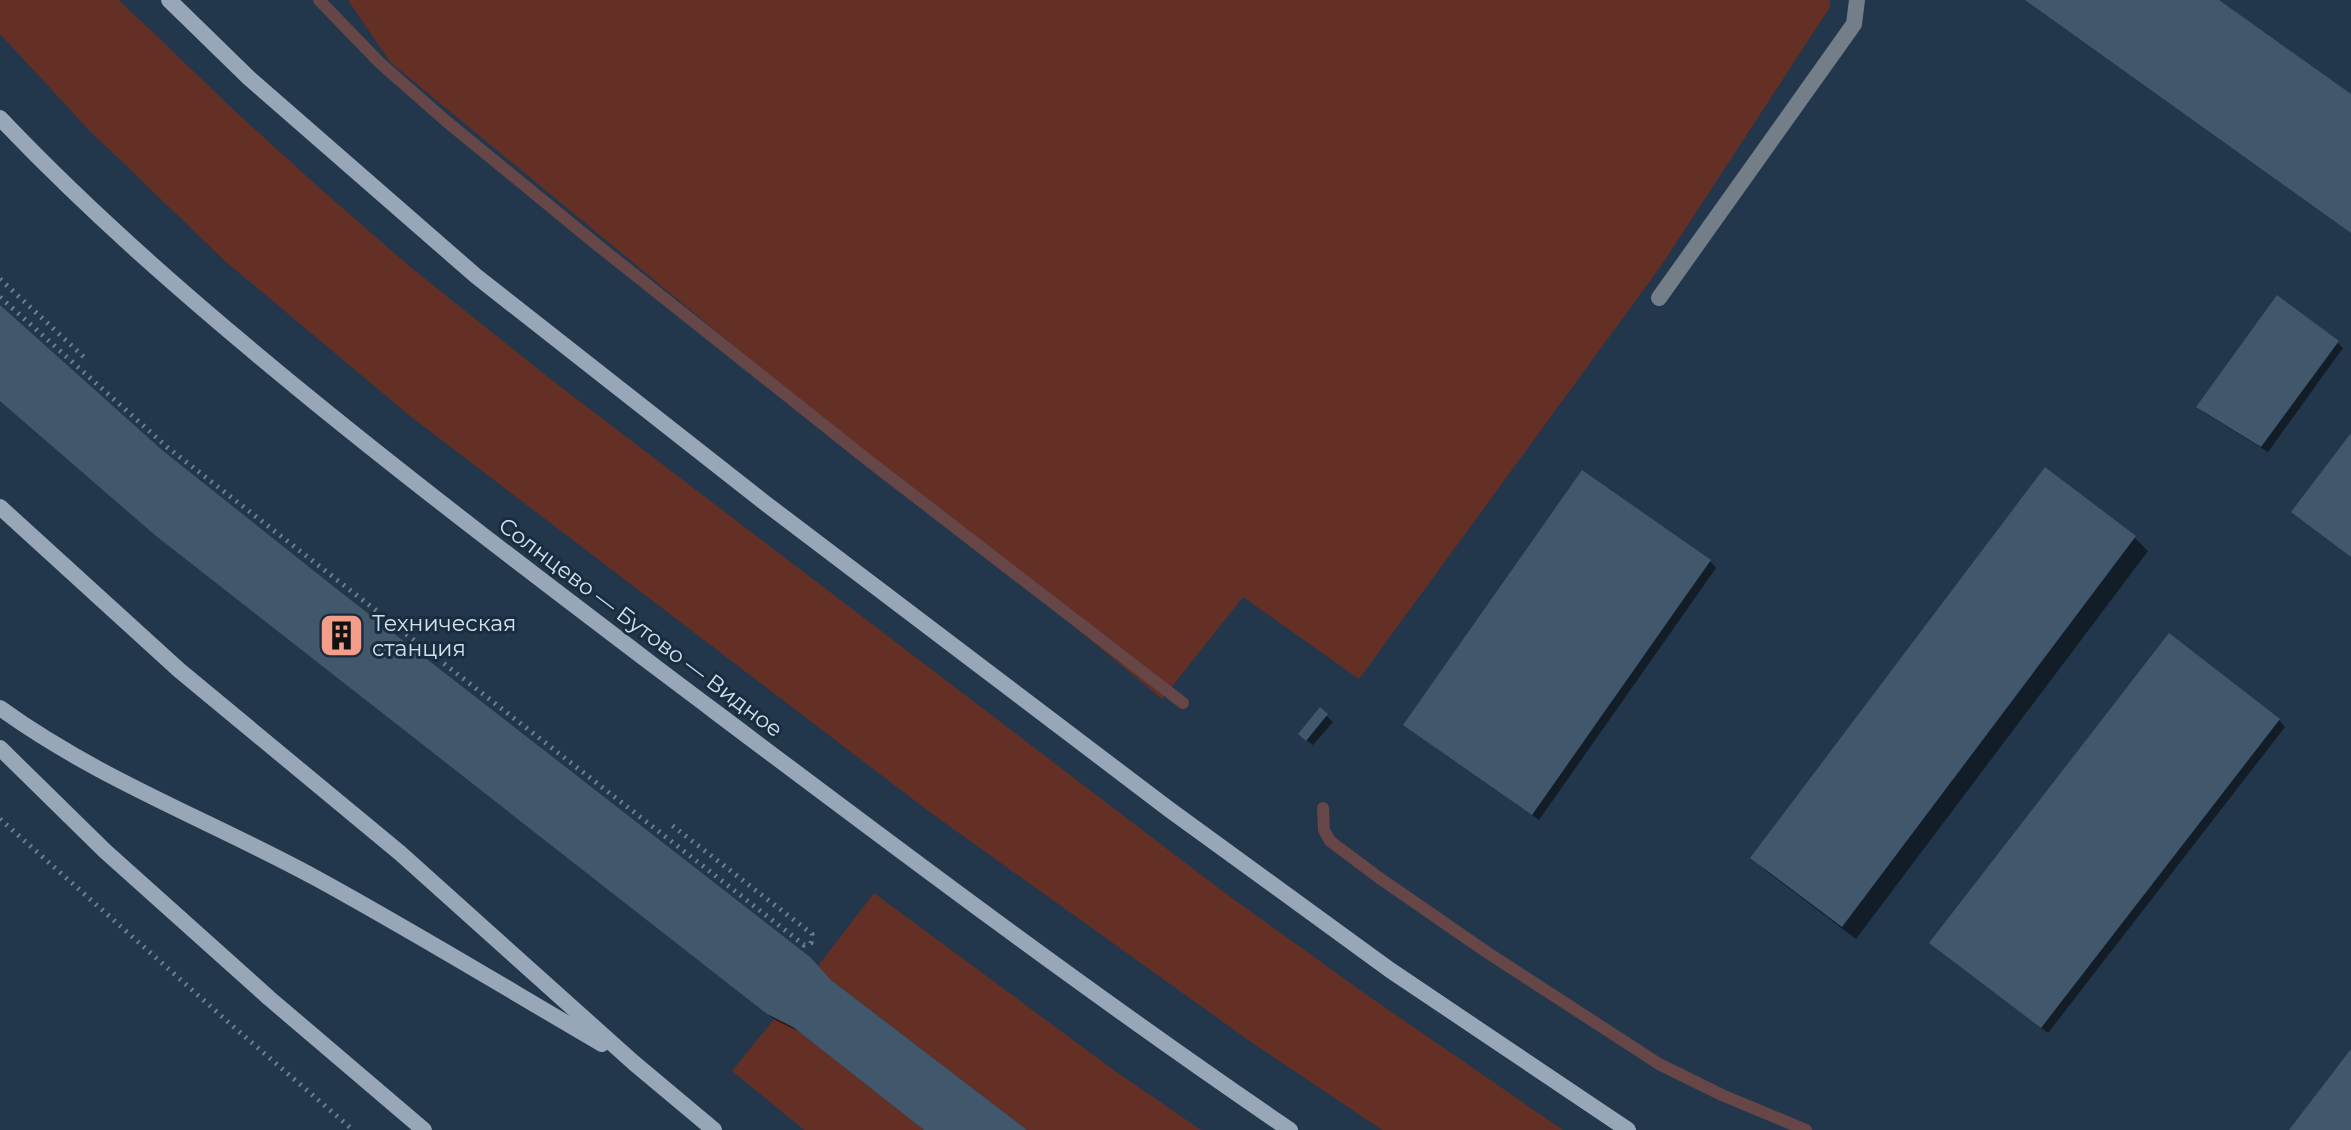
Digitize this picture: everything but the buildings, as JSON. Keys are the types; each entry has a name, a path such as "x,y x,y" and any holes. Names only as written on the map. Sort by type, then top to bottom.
{"main road":[{"path":"169,0 249,78 476,276 729,475 1170,810 1390,970 1628,1130"},
{"name":"Солнцево — Бутово — Видное","path":"0,118 137,251 244,344 390,463 608,631 1056,965 1290,1130"},
{"path":"0,507 179,670 400,853 634,1063 714,1130"},
{"path":"0,708 26,727 127,786 312,876 634,1063"},
{"path":"0,748 105,851 269,998 424,1130"}],"street":[{"path":"1659,298 1854,24 1857,0"}],"path":[{"path":"0,279 86,359"},
{"path":"0,297 111,399 212,483 804,945 811,943 812,934 669,823"},
{"path":"0,819 353,1130"}],"shaded area":[{"path":"0,0 119,0 315,184 409,266 553,381 1221,890 1563,1130 1382,1130 1254,1044 931,813 410,416 225,261 89,130 0,34"},
{"path":"348,0 1830,0 1830,7 1661,266 1359,679 1243,597 1162,699 390,62"},
{"path":"874,893 1115,1071 1201,1130 1027,1130 831,980 818,966"},
{"path":"775,1018 793,1027 924,1130 804,1130 732,1071"}],"waterway":[{"path":"319,0 381,64 596,244 869,461 1183,703"},
{"path":"1323,808 1324,830 1330,841 1488,953 1659,1064 1722,1095 1806,1130"}],"place":[{"name":"Техническая станция","path":"341,636"}]}
